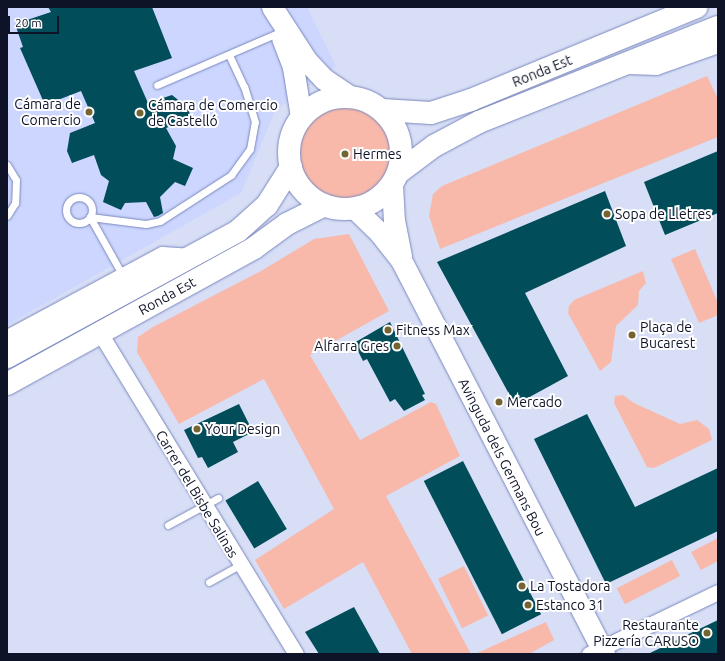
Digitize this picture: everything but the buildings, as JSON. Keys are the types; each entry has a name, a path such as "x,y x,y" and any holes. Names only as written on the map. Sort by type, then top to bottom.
{"main road":[{"name":"Ronda Est","path":"382,110 431,112 471,100 697,7"},
{"name":"Ronda Est","path":"395,179 434,146 479,122 718,27"},
{"path":"349,96 365,100 382,110 394,125 400,139 395,179 376,200 354,208 325,205 303,190 290,167 290,141 301,117 322,101 349,96"},
{"name":"Ronda Est","path":"7,357 195,256 238,231 268,205 290,167"},
{"name":"Ronda Est","path":"7,384 254,248 286,224 325,205"}],"street":[{"path":"271,7 293,67 301,117"},
{"path":"271,7 307,61 324,79 349,96"},
{"name":"Ronda Est","path":"623,66 656,67 718,44"},
{"name":"Avinguda dels Germans Bou","path":"395,179 394,220 401,260"},
{"name":"Avinguda dels Germans Bou","path":"354,208 379,232 401,260 598,652"},
{"name":"Ronda Est","path":"7,337 162,254 195,256"},
{"name":"Carrer del Bisbe Salinas","path":"100,333 211,501 241,564 296,654"},
{"path":"598,652 718,592"}],"lane":[{"path":"157,85 280,32"},
{"path":"123,276 90,216 146,224 160,221 231,175 250,149 255,122 244,86 229,55"},
{"path":"7,165 16,180 15,203 7,216"},
{"path":"168,525 211,501"},
{"path":"209,582 241,564"}],"shaded area":[{"path":"7,7 307,7 336,66 275,111 241,193 7,325"},
{"path":"707,76 718,99 718,137 440,249 429,216 433,194 442,186"},
{"path":"346,107 363,111 378,121 388,136 392,153 388,170 378,185 363,195 346,199 329,195 314,185 304,170 300,153 304,136 314,121 329,111"},
{"path":"349,234 389,311 310,355 360,440 431,402 436,404 460,456 386,496 471,654 412,654 363,562 284,609 255,560 334,509 264,379 179,424 137,352 138,337 153,327 261,271 314,239"},
{"path":"695,249 718,303 718,315 699,323 671,259"},
{"path":"643,271 646,283 639,291 638,305 616,326 611,362 600,371 568,313 569,306 574,300"},
{"path":"623,395 634,403 680,424 697,420 709,429 712,440 654,468 647,467 614,403 615,396"},
{"path":"718,538 718,561 701,570 691,552"},
{"path":"672,560 680,576 625,604 617,588"},
{"path":"464,566 488,615 462,628 438,579"},
{"path":"546,622 554,640 529,654 475,654"}],"place":[{"name":"Cámara de Comercio","path":"89,112"},
{"name":"Cámara de Comercio de Castelló","path":"140,113"},
{"name":"Hermes","path":"345,154"},
{"name":"Sopa de Lletres","path":"607,214"},
{"name":"Fitness Max","path":"388,330"},
{"name":"Plaça de Bucarest","path":"632,335"},
{"name":"Alfarra Gres","path":"397,346"},
{"name":"Mercado","path":"499,402"},
{"name":"Your Design","path":"197,429"},
{"name":"La Tostadora","path":"522,586"},
{"name":"Estanco 31","path":"528,605"},
{"name":"Restaurante Pizzería CARUSO","path":"707,633"}]}
